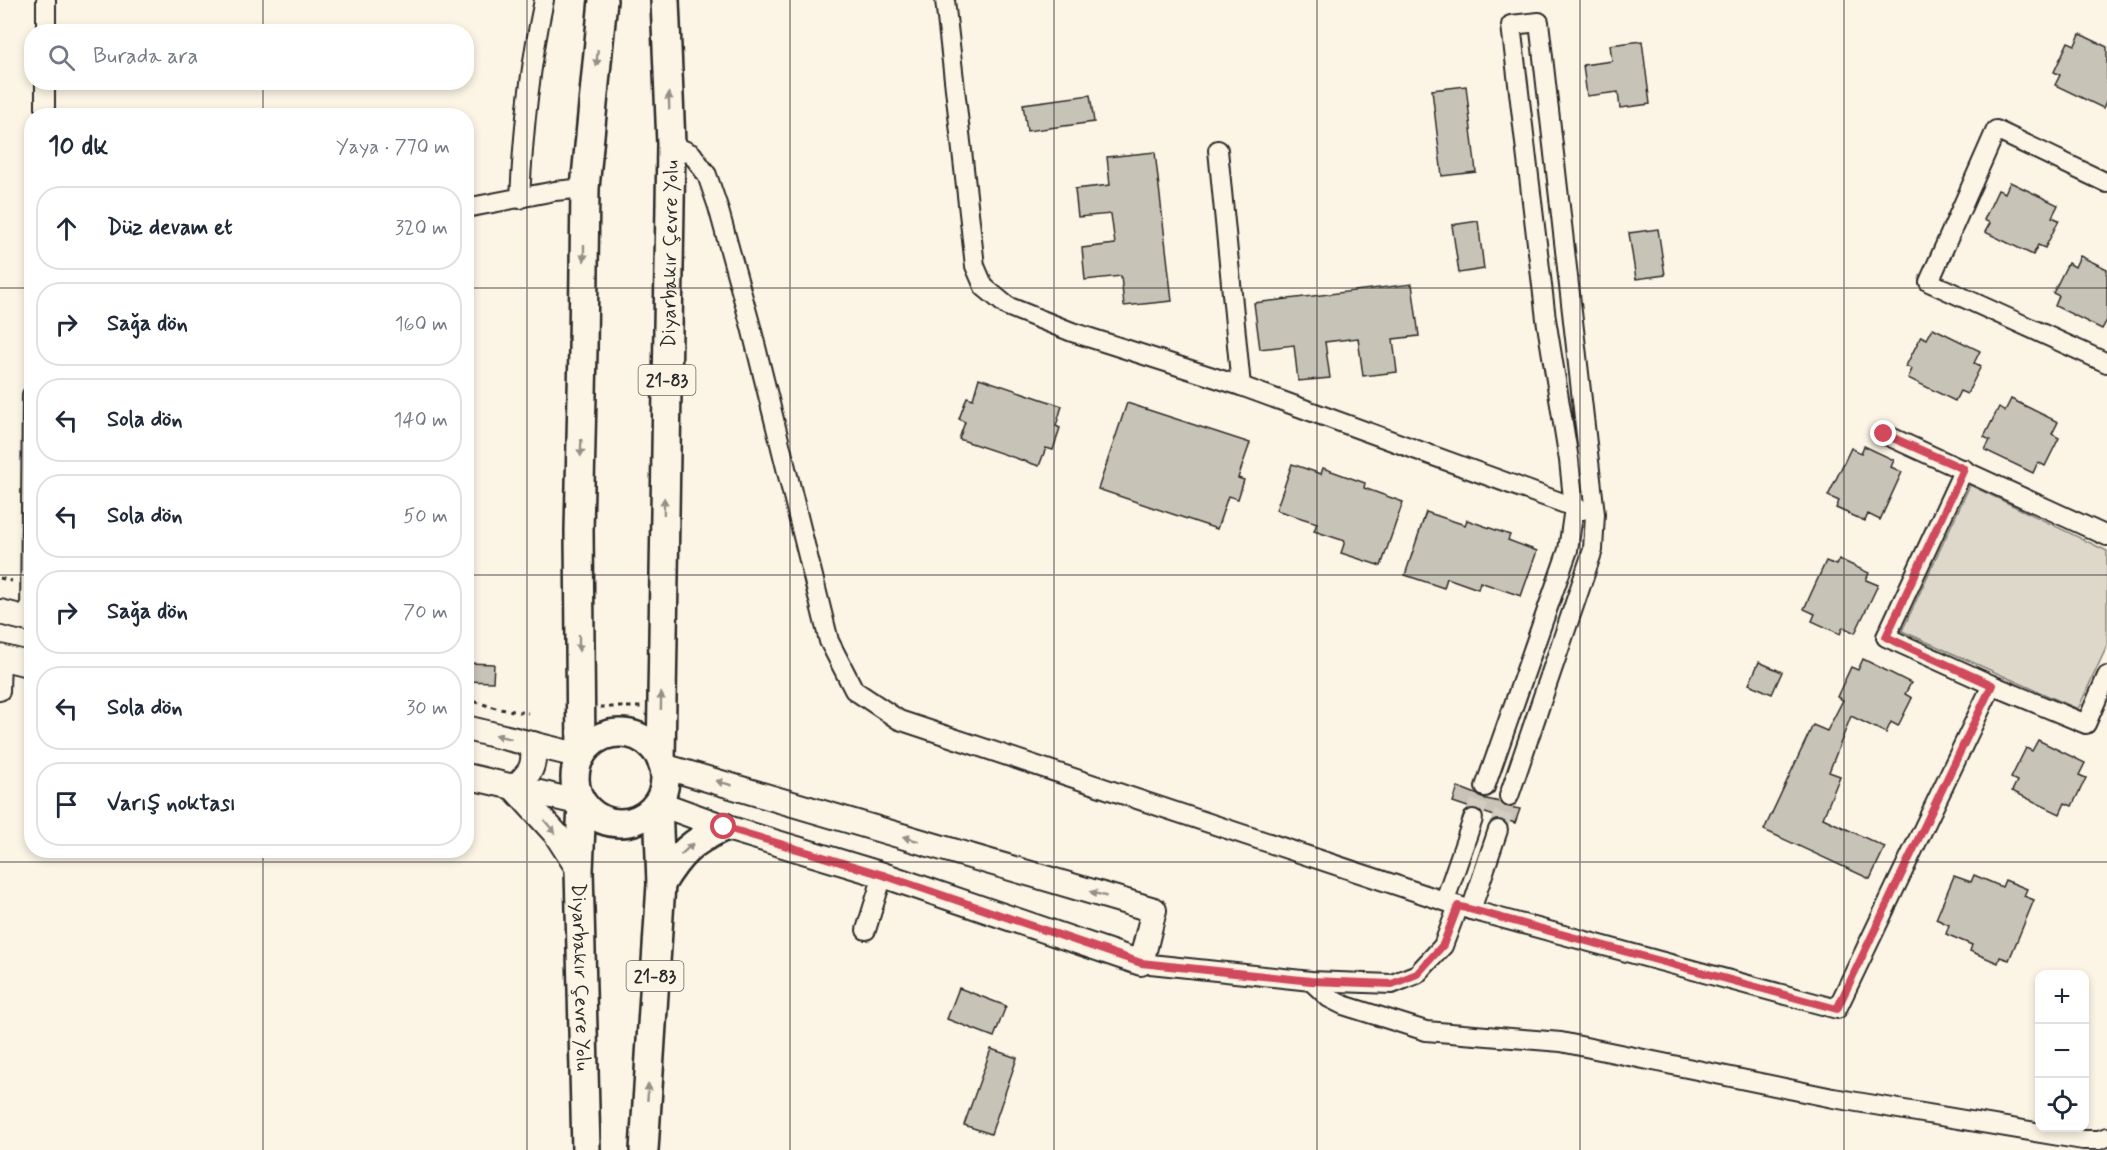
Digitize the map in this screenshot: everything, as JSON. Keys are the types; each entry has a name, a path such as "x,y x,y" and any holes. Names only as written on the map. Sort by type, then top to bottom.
{"highway":[{"path":"581,756 579,531 584,349 585,188 603,0"},
{"name":"Diyarbakır Çevre Yolu","path":"662,763 671,144 665,0"},
{"path":"622,733 634,736 645,741 655,750 662,763 665,778 663,791 650,812 639,820 620,824 601,820 590,813 576,792 574,780 576,767 588,746 598,738 622,733"},
{"name":"21-83","path":"644,1150 661,884 658,802"},
{"name":"Diyarbakır Çevre Yolu","path":"582,803 579,870 586,1150"},
{"path":"661,884 675,860 691,845 705,835 724,827"}],"main road":[{"path":"0,612 24,617"},
{"path":"1,657 24,663"},
{"path":"474,730 581,756"},
{"path":"514,788 532,769 533,744"},
{"path":"658,802 724,827 883,875 1141,963 1154,910 662,763"},
{"path":"474,778 582,803"},
{"path":"514,788 556,834 579,870"}],"street":[{"path":"46,0 46,24"},
{"path":"520,199 523,133 537,30 544,0"},
{"path":"945,0 975,266 984,287 1007,306 1061,328 1241,386 1595,514"},
{"path":"1485,787 1568,550 1574,508 1569,460 1546,319 1510,25 1539,22 1595,514 1593,550 1509,796"},
{"path":"45,90 45,108"},
{"path":"2107,183 1996,130 1929,282 2107,363"},
{"path":"671,144 692,154 707,175 752,327 829,641 854,690 899,720 1458,905 1837,1009 1992,685"},
{"path":"1218,150 1241,386"},
{"path":"474,207 555,191 585,188"},
{"path":"1884,434 2107,536"},
{"path":"1964,469 1886,637 2086,724 2107,676"},
{"path":"0,691 1,657"},
{"path":"1458,905 1473,819"},
{"path":"1141,963 1311,981 1392,984 1417,974 1443,945 1458,905 1498,830"},
{"path":"866,930 883,875"},
{"path":"1311,981 1329,998 1343,1005 1426,1031 1561,1042 1833,1098 2083,1140 2099,1140 2107,1137"}],"path":[{"path":"474,701 500,709 528,713"},
{"path":"593,707 650,707"}],"shaded area":[{"path":"1970,485 2107,551 2107,646 2078,709 1902,631"}],"building":[{"path":"2080,34 2107,47 2107,99 2103,108 2055,85 2060,75 2054,72 2068,42 2075,45"},
{"path":"1642,41 1650,104 1620,108 1618,92 1587,96 1583,65 1612,61 1610,45"},
{"path":"1466,86 1476,172 1442,176 1432,90"},
{"path":"1090,95 1094,122 1027,131 1023,104"},
{"path":"1155,152 1172,301 1124,306 1121,276 1085,280 1082,248 1115,244 1111,214 1078,217 1075,189 1110,185 1107,157"},
{"path":"2010,182 2058,205 2052,217 2059,220 2045,248 2038,245 2033,255 1985,232 1990,223 1984,220 1998,190 2005,193"},
{"path":"1478,221 1484,269 1459,273 1452,225"},
{"path":"1658,229 1665,275 1636,279 1629,233"},
{"path":"2080,256 2107,269 2107,320 2102,329 2055,306 2059,296 2053,293 2068,263 2075,267"},
{"path":"1412,284 1419,336 1393,339 1397,372 1363,376 1358,338 1325,342 1330,378 1298,381 1294,345 1260,349 1254,303"},
{"path":"1933,328 1980,351 1974,363 1981,366 1967,394 1960,391 1955,401 1908,378 1912,369 1906,366 1921,336 1927,339"},
{"path":"979,378 1062,406 1056,426 1060,428 1053,450 1046,448 1039,466 959,439 965,422 959,419 967,397 973,399"},
{"path":"2011,399 2058,422 2052,434 2059,438 2045,466 2038,462 2033,473 1985,450 1990,440 1984,437 1999,407 2005,411"},
{"path":"1127,403 1250,443 1238,478 1244,480 1238,499 1228,496 1217,529 1098,489"},
{"path":"1864,446 1894,460 1891,467 1902,472 1880,520 1868,514 1865,521 1836,508 1839,501 1828,496 1851,448 1861,453"},
{"path":"1292,464 1321,474 1323,468 1365,483 1364,488 1403,502 1381,566 1341,553 1345,541 1314,531 1317,523 1276,510"},
{"path":"1426,512 1465,525 1467,520 1510,535 1508,540 1537,551 1521,596 1480,582 1478,589 1447,578 1444,588 1405,575"},
{"path":"1839,559 1869,573 1866,580 1878,585 1855,633 1843,627 1840,634 1812,621 1815,614 1804,609 1826,561 1836,565"},
{"path":"1863,659 1911,683 1905,694 1912,698 1898,726 1891,722 1886,733 1851,716 1829,772 1840,776 1823,818 1885,847 1870,879 1764,830 1813,725 1827,731 1843,700 1837,697 1851,667 1858,670"},
{"path":"1759,662 1782,672 1772,694 1749,684"},
{"path":"474,663 494,664 493,682 474,681"},
{"path":"2038,740 2085,763 2079,775 2086,778 2072,806 2065,803 2060,814 2012,791 2017,781 2011,778 2026,748 2032,751"},
{"path":"1458,787 1482,798 1520,809 1515,823 1453,802"},
{"path":"1974,875 2002,887 2005,880 2027,889 2024,896 2034,900 2009,960 2000,957 1998,963 1970,951 1972,945 1946,934 1949,925 1936,919 1954,876 1971,882"},
{"path":"959,988 1006,1006 994,1037 947,1019"},
{"path":"991,1049 1017,1058 991,1134 964,1125"}],"tunnel":[{"path":"1473,819 1485,787"},
{"path":"1498,830 1509,796"}],"route":[{"path":"724,827 883,875 1141,963 1311,981 1392,984 1417,974 1443,945 1458,906 1837,1009 1992,685 1886,637 1964,469 1884,434"}]}
